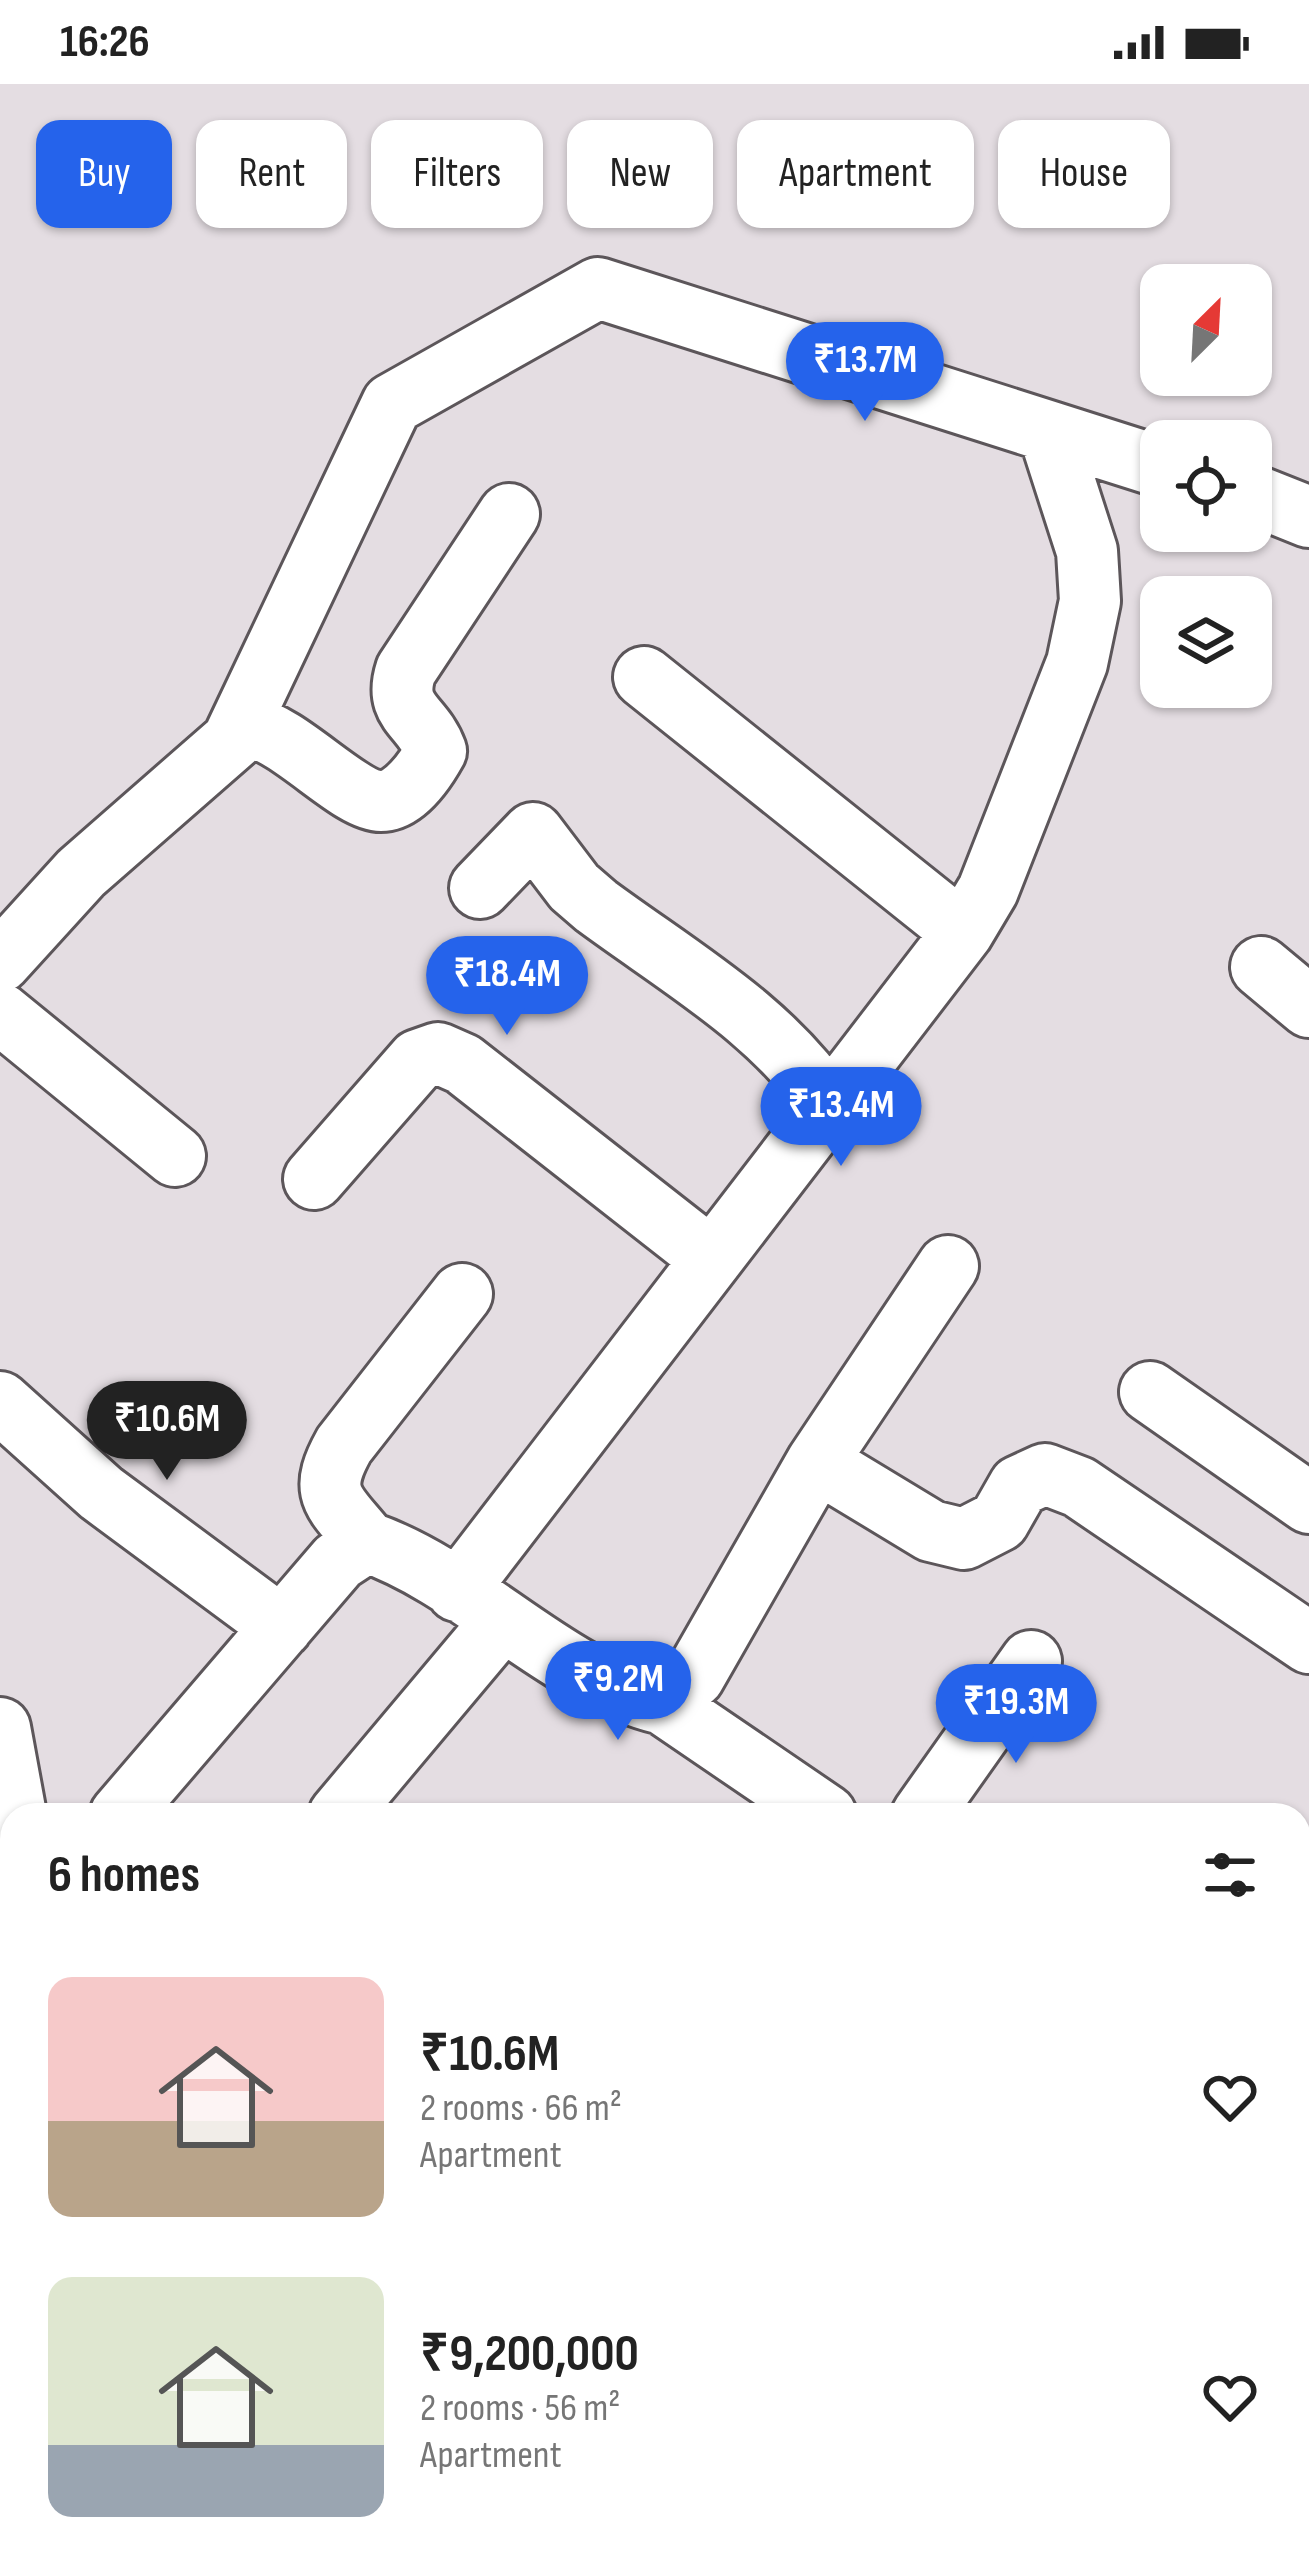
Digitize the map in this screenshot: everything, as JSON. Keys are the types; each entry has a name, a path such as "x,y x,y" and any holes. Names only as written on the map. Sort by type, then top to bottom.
{"street":[{"path":"235,735 392,404 598,288 1140,461"},
{"path":"347,1803 712,1259 963,932 988,890 1077,663 1090,601 1087,551 1049,433"},
{"path":"1272,502 1309,517"},
{"path":"0,962 82,873 249,726 270,730 379,802 396,798 425,770 436,751 429,731 406,709 400,689 406,670 509,514"},
{"path":"644,677 963,932"},
{"path":"480,888 532,832 585,897 777,1040 805,1069 829,1106"},
{"path":"1261,967 1309,1007"},
{"path":"0,1012 175,1156"},
{"path":"314,1179 418,1060 438,1053 463,1064 712,1259"},
{"path":"663,1704 694,1677 817,1462 948,1266"},
{"path":"462,1294 344,1444 329,1470 330,1496 367,1542 402,1554 623,1695 663,1704 808,1803"},
{"path":"1150,1392 1309,1503"},
{"path":"0,1402 101,1493 281,1627"},
{"path":"817,1462 932,1531 964,1539 999,1521 1019,1486 1045,1474 1079,1486 1309,1642"},
{"path":"130,1803 338,1561 367,1542"},
{"path":"930,1803 1030,1661"},
{"path":"0,1728 10,1803"}]}
